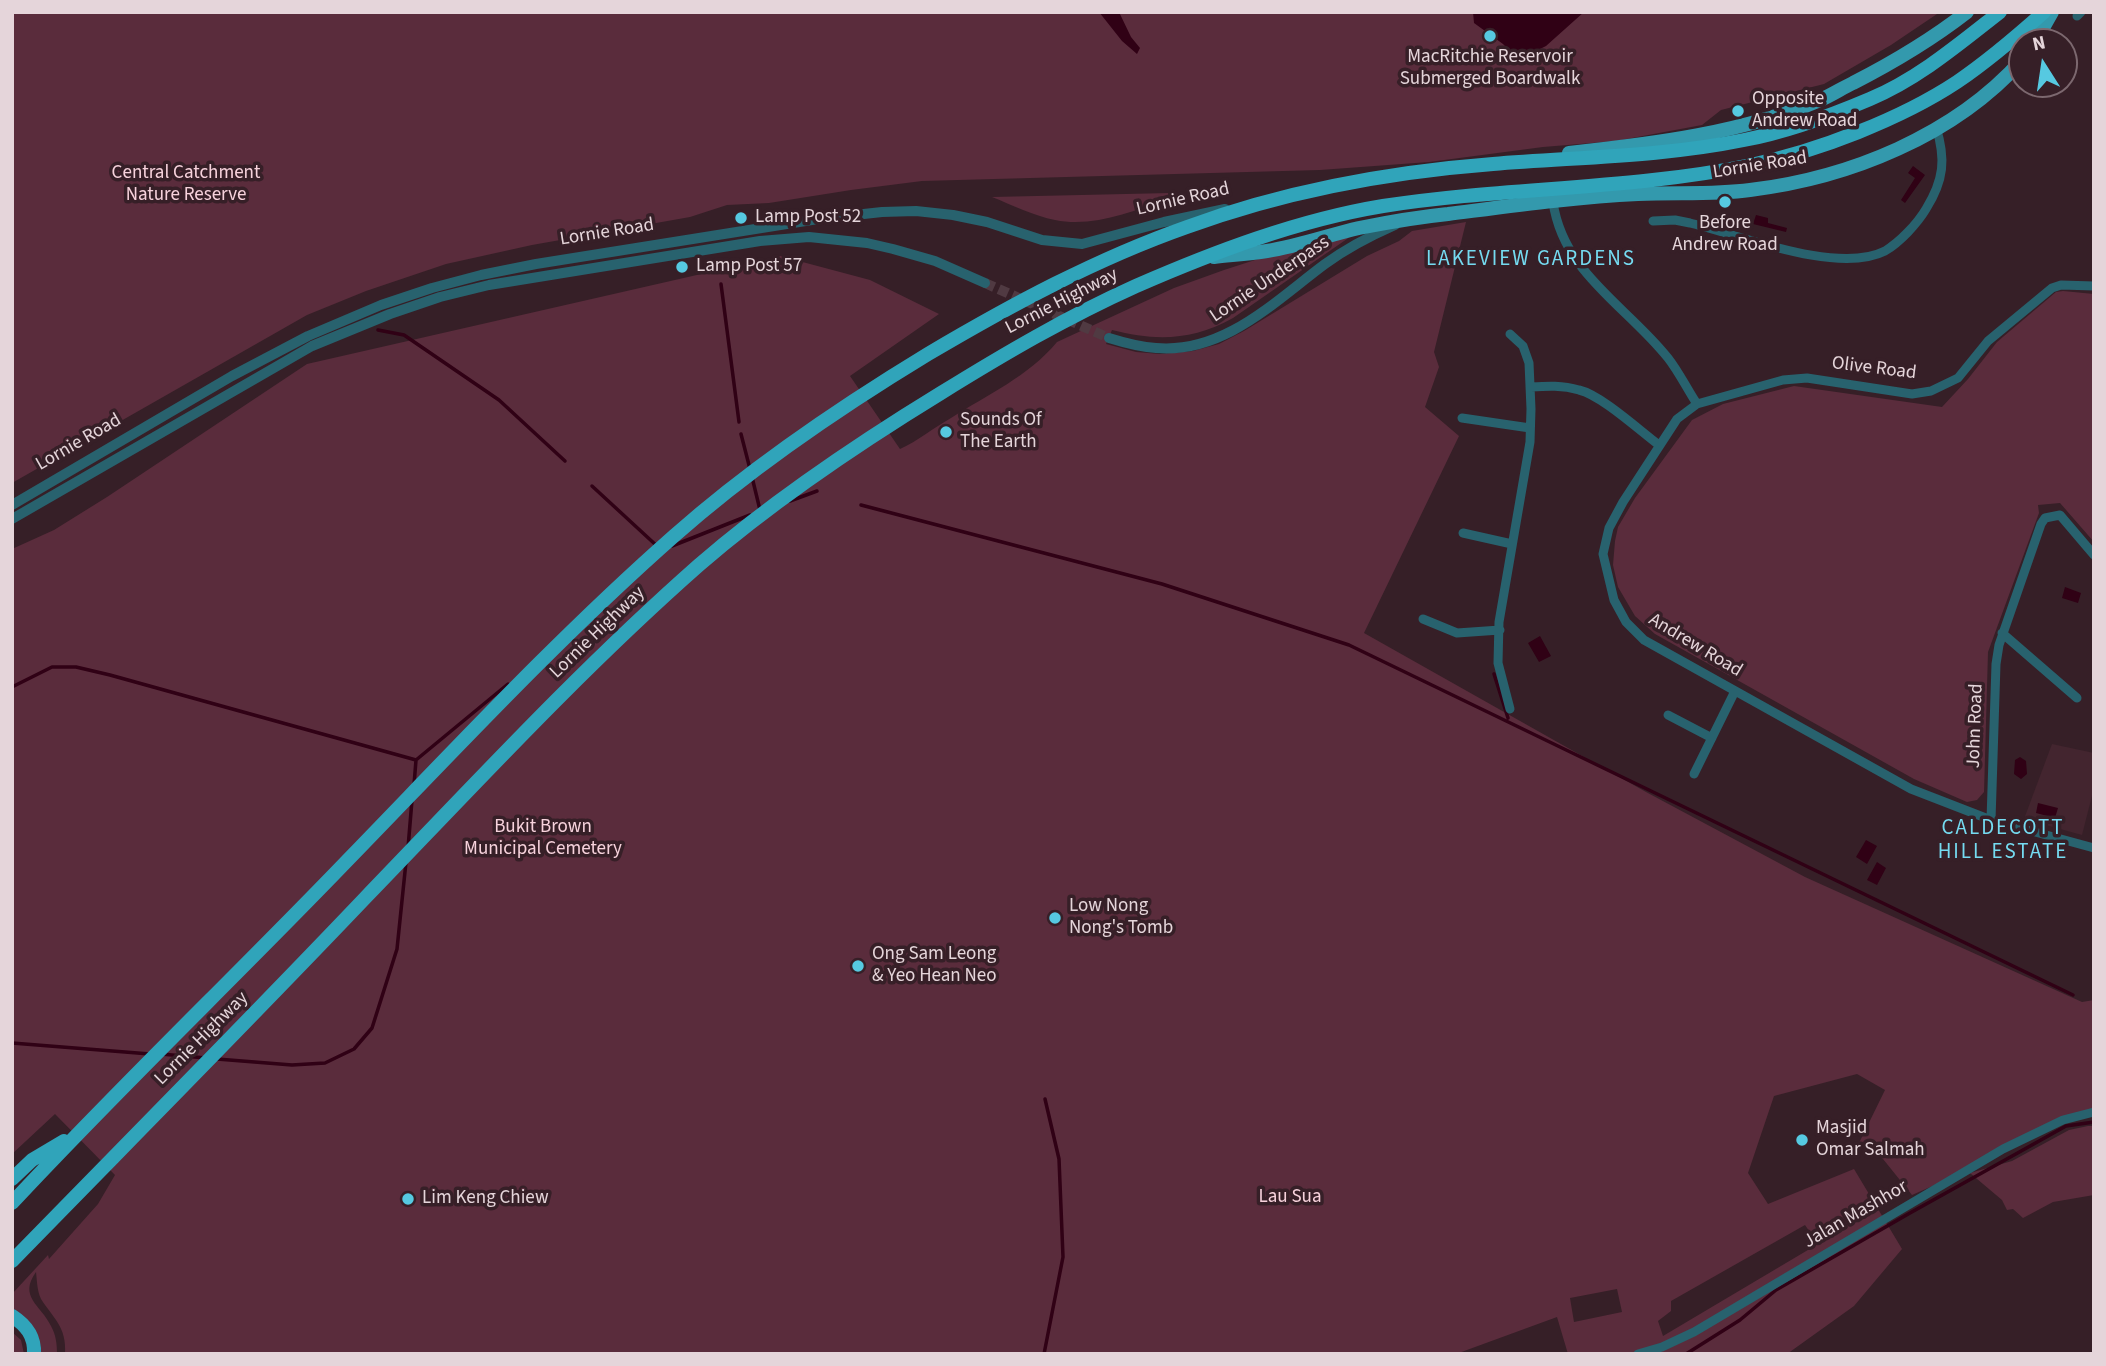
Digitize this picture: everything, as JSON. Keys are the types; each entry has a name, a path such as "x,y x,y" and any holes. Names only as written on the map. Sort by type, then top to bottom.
{"highway":[{"path":"1489,164 1642,155 1747,140 1819,119 1892,88 1937,61 2000,12"},
{"name":"Lornie Highway","path":"12,1261 292,975 549,706 636,623 702,562 765,512 840,457 910,412 1029,339 1084,310 1207,258 1272,234 1342,215 1410,202 1695,174 1757,164 1880,123 1952,85 2005,47 2044,12"},
{"name":"Lornie Highway","path":"12,1203 526,677 611,594 677,533 814,427 885,380 1006,308 1115,255 1253,205 1353,182 1489,164"},
{"path":"12,1180 32,1160 80,1131"},
{"path":"12,1316 28,1329 33,1340 34,1354"}],"main road":[{"path":"1489,164 1495,160 1657,142 1712,132 1779,115 1821,100 1883,68 1935,37 1967,12"},
{"path":"2043,28 2052,12"},
{"name":"Lornie Road","path":"1207,258 1268,251 1404,220 1638,194 1704,194 1751,190 1815,177 1857,166 1898,150 1988,92 2008,73"}],"street":[{"path":"1653,221 1675,220 1690,223 1830,258 1849,259 1883,251 1919,221 1938,186 1943,161 1936,127"},
{"path":"1553,202 1558,227 1566,244 1592,281 1668,358 1697,404"},
{"name":"Lornie Road","path":"12,505 281,349 336,323 432,288 536,264 818,219 882,212 916,211 953,215 987,222 1042,240 1082,244 1210,211 1253,205"},
{"name":"Lornie Underpass","path":"1109,338 1160,349 1194,345 1214,339 1260,313 1337,256 1404,220"},
{"name":"Lornie Road","path":"12,519 312,346 440,297 489,285 760,241 810,237 867,243 935,261 985,283"},
{"name":"Olive Road","path":"1697,404 1783,380 1807,378 1912,394 1931,391 1958,377 1988,341 2052,288 2071,284 2094,286"},
{"path":"1510,334 1523,346 1529,363 1530,387 1530,428 1499,622 1498,663 1510,709"},
{"path":"1530,387 1557,386 1581,390 1600,400 1659,445"},
{"name":"Andrew Road","path":"1697,404 1677,419 1609,528 1603,554 1614,600 1626,622 1644,640 1911,789 1991,820 2094,848"},
{"path":"173,411 183,420"},
{"path":"1462,418 1530,428"},
{"name":"John Road","path":"1991,820 1996,664 2002,633 2045,518 2060,515 2094,555"},
{"path":"1463,533 1512,544"},
{"path":"1423,619 1457,633 1500,630"},
{"path":"2002,633 2077,698"},
{"path":"1694,774 1735,691"},
{"path":"1668,715 1712,738"},
{"name":"Jalan Mashhor","path":"1638,1354 1662,1348 1694,1332 2003,1149 2063,1120 2094,1112"}],"shaded area":[{"path":"1099,12 1119,12 1131,37 1140,48 1137,54 1122,41"},
{"path":"1473,12 1584,12 1546,46 1518,60 1503,44 1474,23"},
{"path":"1913,166 1925,175 1905,203 1901,200 1915,178 1908,173"},
{"path":"1756,215 1768,218 1768,223 1787,228 1786,232 1753,224"},
{"path":"2065,587 2081,593 2078,603 2062,598"},
{"path":"1540,636 1551,656 1539,662 1528,643"},
{"path":"2052,744 2094,753 2094,788 2082,835 2024,819"},
{"path":"2020,757 2026,761 2027,774 2021,779 2014,774 2015,760"},
{"path":"2038,803 2058,808 2055,818 2036,813"},
{"path":"1866,840 1877,846 1867,864 1856,857"},
{"path":"1877,862 1886,868 1877,885 1867,880"}],"green space":[{"name":"Central Catchment Nature Reserve","path":"12,12 1940,12 1891,45 1824,84 1721,110 1702,125 1616,141 1543,147 1429,162 1320,170 922,181 769,203 727,205 690,217 532,245 446,264 366,291 307,315 12,483"},
{"path":"1170,193 1168,200 1112,217 1083,222 1047,218 992,197"},
{"name":"Bukit Brown Municipal Cemetery","path":"1466,222 1434,352 1439,367 1425,407 1459,436 1364,633 1646,792 1805,877 2082,1002 2094,1000 2094,1112 2082,1114 1912,1195 1883,1159 1859,1143 1885,1090 1857,1074 1774,1096 1748,1173 1768,1204 1854,1169 1902,1249 1854,1306 1787,1354 1568,1354 1557,1317 1456,1354 65,1354 64,1337 41,1299 36,1272 29,1288 30,1295 51,1326 57,1347 57,1354 41,1354 39,1339 33,1328 12,1311 12,1294 48,1255 49,1259 98,1204 115,1175 55,1114 12,1154 12,549 54,530 107,497 307,364 780,256 870,280 939,314 850,376 900,449 1021,375 1057,342 1174,288 1283,251 1357,232 1218,326 1173,337 1143,336 1112,330 1106,344 1136,352 1160,354 1193,351 1219,344 1412,231","holes":["1805,1225 1818,1244 1663,1336 1658,1321 1671,1311 1671,1301","1617,1289 1622,1312 1574,1322 1570,1298"]},
{"path":"2056,292 2094,294 2094,542 2060,503 2038,505 2039,513 1988,652 1984,792 1977,800 1967,802 1914,779 1655,634 1635,616 1618,587 1613,565 1618,527 1635,498 1692,420 1723,404 1794,386 1942,407 1997,342"},
{"path":"2094,1126 2094,1195 2053,1202 2023,1218 2013,1209 2007,1210 2002,1200 1970,1173 2012,1161 2069,1130"},
{"path":"12,1332 21,1340 24,1354 12,1354"}],"waterway":[{"path":"721,284 739,422"},
{"path":"378,330 404,335 499,400 565,461"},
{"path":"741,434 750,469"},
{"path":"752,477 760,510"},
{"path":"592,486 657,546"},
{"path":"790,501 817,491"},
{"path":"861,505 1162,584 1349,645 2073,995"},
{"path":"672,546 750,515"},
{"path":"12,687 52,667 76,667 416,760"},
{"path":"1494,674 1508,718"},
{"path":"414,785 416,760 508,684"},
{"path":"408,848 412,800"},
{"path":"217,1059 292,1065 325,1063 354,1049 372,1028 397,949 406,862"},
{"path":"12,1043 150,1054"},
{"path":"161,1054 206,1058"},
{"path":"1044,1354 1063,1257 1059,1159 1045,1099"},
{"path":"1686,1354 1740,1320 1776,1290 1910,1213 2066,1126 2094,1122"}],"tunnel":[{"path":"985,283 1109,338"}],"place":[{"name":"MacRitchie Reservoir Submerged Boardwalk","path":"1490,36"},
{"name":"Opposite Andrew Road","path":"1738,111"},
{"name":"Before Andrew Road","path":"1725,202"},
{"name":"Lamp Post 52","path":"741,218"},
{"name":"Lamp Post 57","path":"682,267"},
{"name":"Sounds Of The Earth","path":"946,432"},
{"name":"Low Nong Nong's Tomb","path":"1055,918"},
{"name":"Ong Sam Leong & Yeo Hean Neo","path":"858,966"},
{"name":"Masjid Omar Salmah","path":"1802,1140"},
{"name":"Lim Keng Chiew","path":"408,1199"}],"district":[{"name":"LAKEVIEW GARDENS","path":"1531,260"},
{"name":"CALDECOTT HILL ESTATE","path":"2003,841"}],"park label":[{"name":"Lau Sua","path":"1290,1198"}]}
